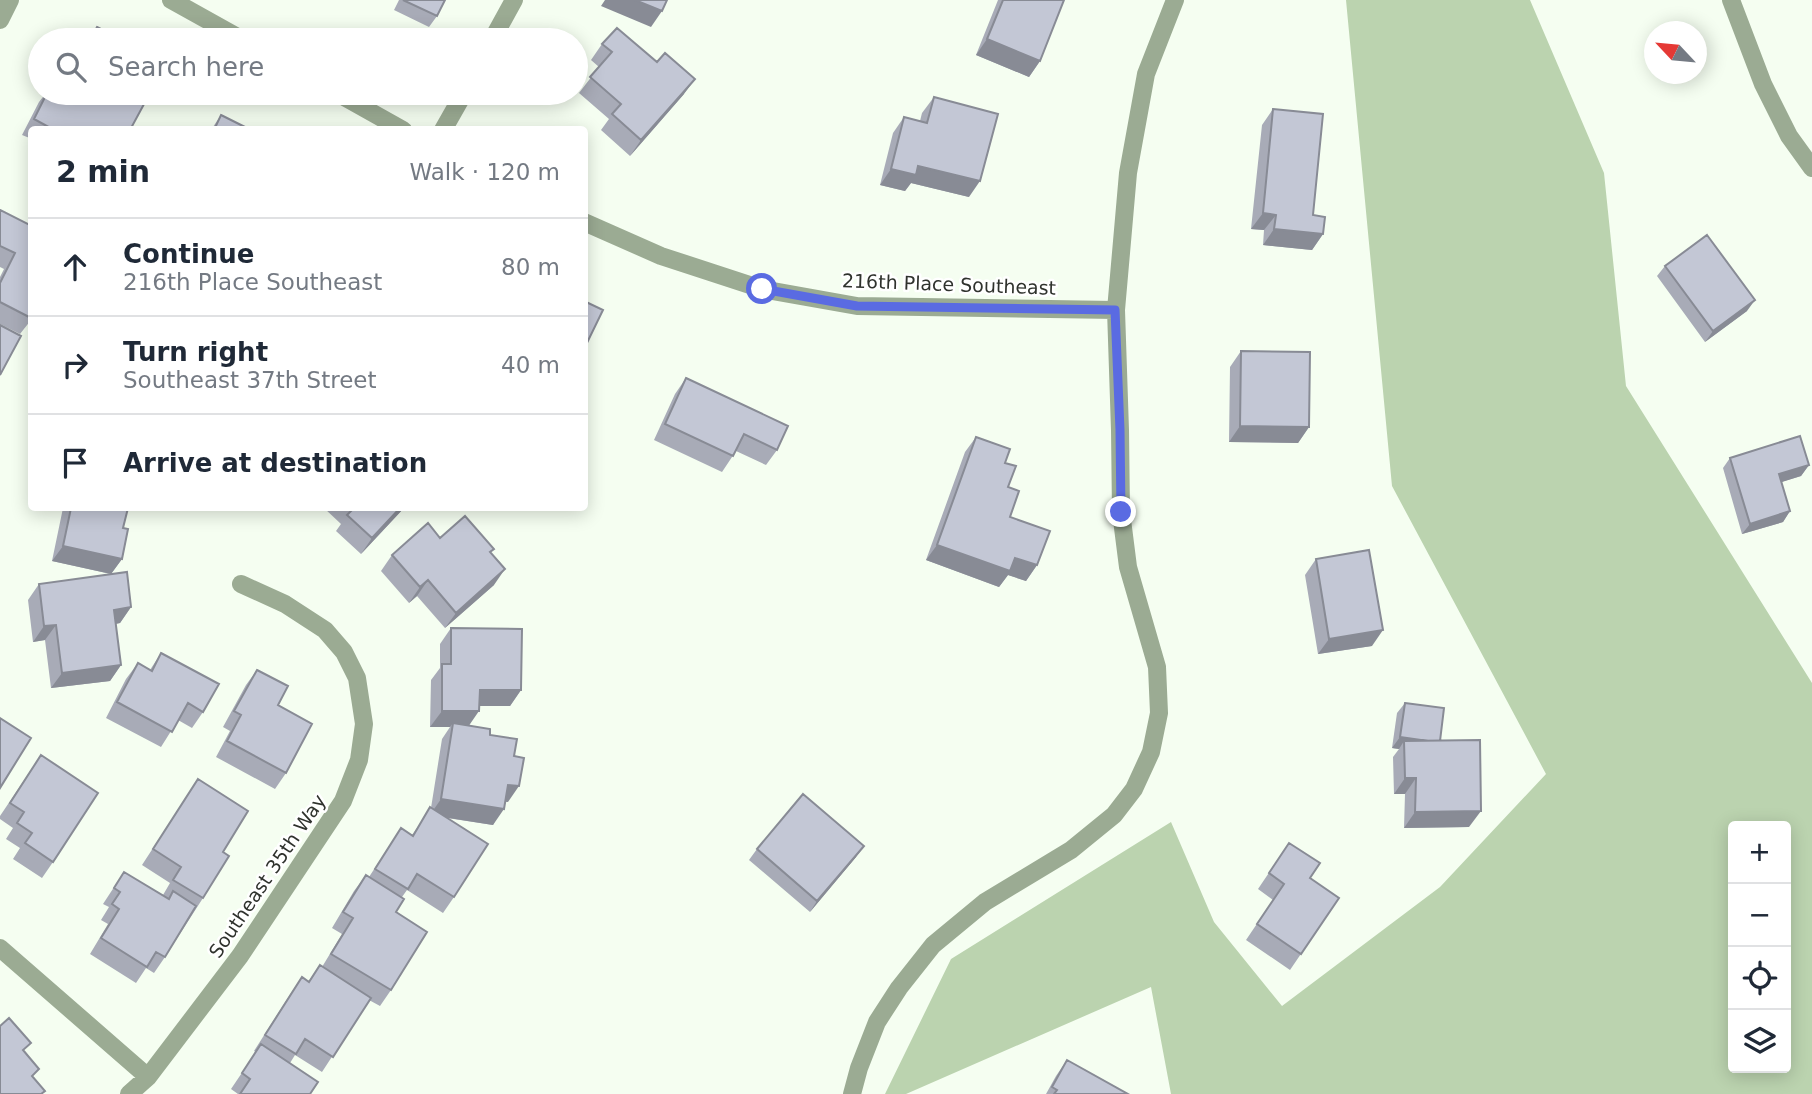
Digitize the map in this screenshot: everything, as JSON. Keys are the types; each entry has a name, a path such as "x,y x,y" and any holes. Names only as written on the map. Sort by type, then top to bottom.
{"street":[{"path":"0,20 10,0"},
{"path":"171,0 221,28"},
{"path":"499,28 514,0"},
{"path":"852,1094 877,1022 899,988 933,945 985,902 1071,850 1114,815 1134,789 1151,752 1159,713 1157,667 1128,567 1121,512 1115,310 1128,173 1146,74 1175,0"},
{"path":"1731,0 1763,84 1790,136 1812,168"},
{"path":"358,105 396,126"},
{"path":"445,126 457,105"},
{"name":"216th Place Southeast","path":"588,224 661,256 762,289 857,306 1115,310"},
{"name":"Southeast 35th Way","path":"129,1094 148,1077 240,956 343,801 359,760 364,724 357,678 344,652 325,630 285,604 241,584"},
{"path":"0,948 148,1077"}],"green space":[{"path":"1346,0 1530,0 1604,173 1626,386 1812,683 1812,1094 1171,1094 1151,987 906,1094 885,1094 951,959 1171,822 1214,922 1282,1006 1440,887 1546,774 1392,486"}],"building":[{"path":"403,0 445,0 437,16"},
{"path":"635,0 667,0 662,11"},
{"path":"1003,0 1064,0 1040,61 987,39"},
{"path":"617,28 657,62 665,53 695,79 641,140 612,114 621,104 590,77 612,52 602,44"},
{"path":"934,97 998,114 980,181 918,166 916,175 891,169 904,117 927,123"},
{"path":"41,105 144,105 132,126 47,126 34,119"},
{"path":"1273,109 1323,114 1313,215 1325,217 1323,234 1274,229 1276,215 1263,213"},
{"path":"221,115 243,126 216,126"},
{"path":"0,210 28,224 28,316 0,302 0,283 15,253 0,246"},
{"path":"1707,235 1755,300 1713,331 1665,266"},
{"path":"588,303 603,310 588,341"},
{"path":"0,325 21,336 0,375"},
{"path":"1241,351 1310,352 1309,427 1240,426"},
{"path":"686,378 788,426 777,450 744,434 733,456 665,424"},
{"path":"1800,436 1809,465 1779,474 1790,511 1750,524 1730,458"},
{"path":"976,437 1010,449 1005,463 1016,466 1008,487 1019,491 1010,517 1050,531 1037,565 1015,558 1010,571 937,545"},
{"path":"70,511 127,511 123,528 128,529 122,559 63,546"},
{"path":"351,511 397,511 372,538 347,515"},
{"path":"465,516 494,549 490,552 505,569 456,613 428,580 420,587 392,555 428,523 440,538"},
{"path":"1369,550 1383,630 1329,639 1316,559"},
{"path":"127,572 131,607 114,610 121,665 62,673 56,625 44,626 39,584"},
{"path":"451,628 522,629 521,690 480,690 479,711 442,711 442,664 451,664"},
{"path":"161,653 219,684 203,712 188,703 172,732 117,702 138,663 152,671"},
{"path":"257,670 288,686 278,705 312,724 286,773 227,741 241,715 234,711"},
{"path":"1405,703 1444,708 1440,741 1400,737"},
{"path":"0,718 31,738 0,788"},
{"path":"453,723 490,729 490,735 517,739 514,756 524,758 519,786 508,785 504,809 441,799"},
{"path":"1480,740 1481,811 1415,812 1416,778 1405,778 1404,741"},
{"path":"41,755 98,793 53,862 25,843 32,833 17,823 24,812 10,803"},
{"path":"198,779 248,811 223,852 229,856 203,898 173,880 181,867 153,849"},
{"path":"803,794 864,846 817,901 757,849"},
{"path":"430,807 488,844 454,897 417,874 408,889 375,869 401,828 413,836"},
{"path":"1289,843 1320,863 1310,878 1339,898 1301,954 1257,924 1284,884 1269,873"},
{"path":"124,872 169,899 173,891 196,906 165,957 156,952 147,967 101,938 119,909 112,904 120,892 114,888"},
{"path":"366,875 404,899 396,912 427,932 391,990 331,954 353,918 343,912"},
{"path":"320,965 371,998 333,1057 305,1039 296,1054 265,1035 302,977 309,982"},
{"path":"9,1018 31,1043 23,1050 39,1069 32,1076 45,1091 41,1094 0,1094 0,1026"},
{"path":"261,1044 318,1082 310,1094 240,1094 250,1079 242,1073"},
{"path":"1067,1060 1128,1094 1054,1094 1057,1090 1052,1087"}],"route":[{"path":"762,289 857,306 1115,310 1121,512"}]}
